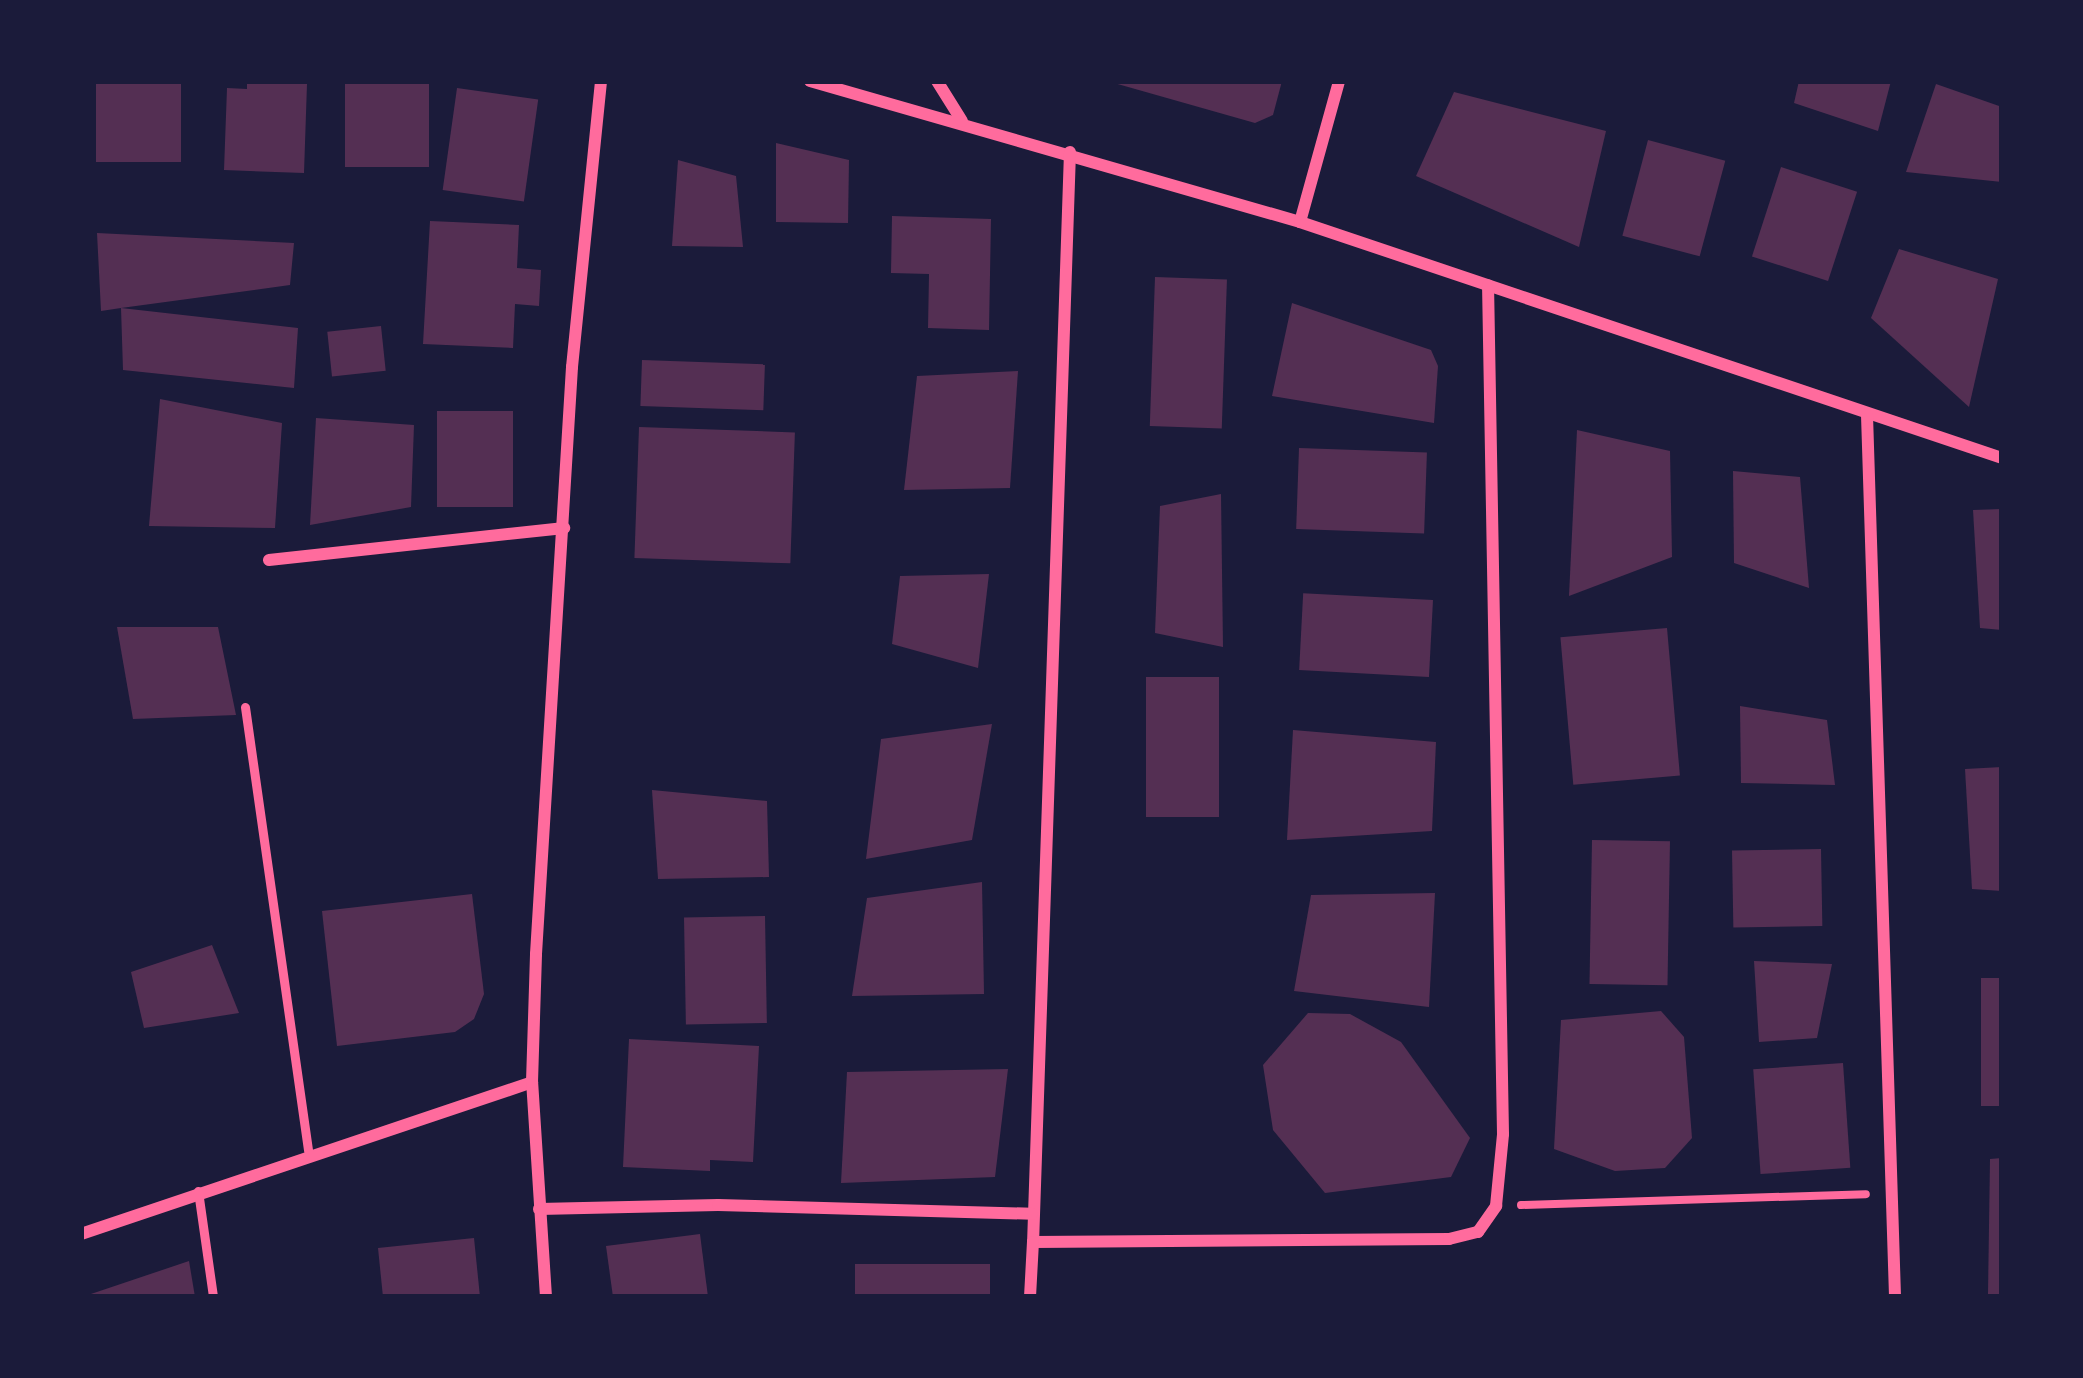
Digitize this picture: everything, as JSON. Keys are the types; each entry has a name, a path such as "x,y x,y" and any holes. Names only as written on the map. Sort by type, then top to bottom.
{"street":[{"path":"546,1297 532,1082 564,528 601,81"},
{"path":"810,81 1070,152 1300,222 2002,458"},
{"path":"937,81 963,122"},
{"path":"1300,222 1339,81"},
{"path":"1030,1297 1052,844 1070,152"},
{"path":"1033,1242 1449,1239 1478,1232 1496,1206 1503,1134 1488,285"},
{"path":"1867,415 1895,1297"},
{"path":"269,560 564,528"},
{"path":"81,1234 308,1151 532,1082"},
{"path":"539,1209 718,1204 1032,1214"}],"lane":[{"path":"245,707 308,1151"},
{"path":"198,1191 213,1297"}],"path":[{"path":"1496,1206 1892,1193"}],"building":[{"path":"96,81 181,81 181,162 96,162"},
{"path":"247,81 307,84 304,173 224,170 227,88 247,89"},
{"path":"345,81 429,81 429,167 345,167"},
{"path":"1107,81 1282,81 1273,115 1255,123"},
{"path":"1799,81 1891,81 1878,131 1794,103"},
{"path":"1936,84 2002,107 2002,182 1906,172"},
{"path":"457,88 538,99 524,201 443,190"},
{"path":"1454,92 1606,131 1579,247 1416,176"},
{"path":"1648,140 1725,161 1700,256 1622,236"},
{"path":"776,143 849,160 848,223 776,222"},
{"path":"678,160 736,176 743,247 672,246"},
{"path":"1781,167 1857,192 1828,281 1752,256"},
{"path":"892,216 991,219 989,330 928,328 929,274 891,273"},
{"path":"430,221 519,225 517,268 541,270 539,306 515,304 513,348 423,344"},
{"path":"97,233 294,243 290,285 101,311"},
{"path":"1899,249 1998,279 1969,407 1871,318"},
{"path":"1155,277 1227,280 1222,428 1150,426"},
{"path":"1292,303 1431,350 1438,366 1434,423 1272,396"},
{"path":"121,308 298,328 294,388 123,370"},
{"path":"381,326 386,371 332,376 327,332"},
{"path":"642,360 765,364 763,410 640,406"},
{"path":"1018,371 1010,488 904,490 917,376"},
{"path":"160,399 282,423 275,528 149,526"},
{"path":"437,411 513,411 513,507 437,507"},
{"path":"316,418 414,425 411,507 310,525"},
{"path":"639,427 795,432 790,563 634,558"},
{"path":"1577,430 1670,451 1672,557 1569,596"},
{"path":"1299,448 1427,452 1424,533 1296,529"},
{"path":"1733,471 1800,477 1809,588 1734,563"},
{"path":"1221,494 1223,647 1155,633 1160,506"},
{"path":"2002,509 2002,630 1980,628 1973,510"},
{"path":"989,574 978,668 892,644 900,576"},
{"path":"1303,593 1433,600 1429,677 1299,670"},
{"path":"117,627 218,627 236,715 133,719"},
{"path":"1667,628 1680,775 1573,785 1560,637"},
{"path":"1146,677 1219,677 1219,817 1146,817"},
{"path":"1740,706 1827,720 1835,785 1741,783"},
{"path":"992,724 972,840 866,859 881,739"},
{"path":"1293,730 1436,742 1432,831 1287,840"},
{"path":"2002,767 2002,891 1972,889 1965,769"},
{"path":"652,790 767,801 769,877 658,879"},
{"path":"1592,840 1670,841 1667,985 1589,984"},
{"path":"1821,849 1822,926 1733,928 1732,851"},
{"path":"982,882 984,994 852,996 867,898"},
{"path":"1435,893 1429,1007 1294,991 1311,895"},
{"path":"472,894 484,994 474,1019 455,1032 337,1046 322,911"},
{"path":"765,916 767,1023 686,1024 684,917"},
{"path":"212,945 239,1013 144,1028 131,972"},
{"path":"1754,961 1832,964 1817,1038 1759,1042"},
{"path":"1981,978 2002,978 2002,1106 1981,1106"},
{"path":"1661,1011 1684,1037 1692,1138 1665,1168 1615,1171 1554,1149 1561,1020"},
{"path":"1308,1013 1350,1014 1401,1042 1470,1138 1451,1177 1325,1193 1273,1130 1263,1065"},
{"path":"629,1039 759,1046 753,1162 710,1160 710,1171 623,1167"},
{"path":"1843,1063 1850,1168 1761,1174 1753,1069"},
{"path":"1008,1069 995,1177 841,1183 847,1072"},
{"path":"2002,1158 2002,1297 1995,1297 1988,1294 1990,1159"},
{"path":"700,1234 708,1297 613,1297 606,1246"},
{"path":"474,1238 480,1297 383,1297 378,1248"},
{"path":"189,1261 195,1297 85,1297 85,1296"},
{"path":"855,1264 990,1264 990,1297 855,1297"}]}
